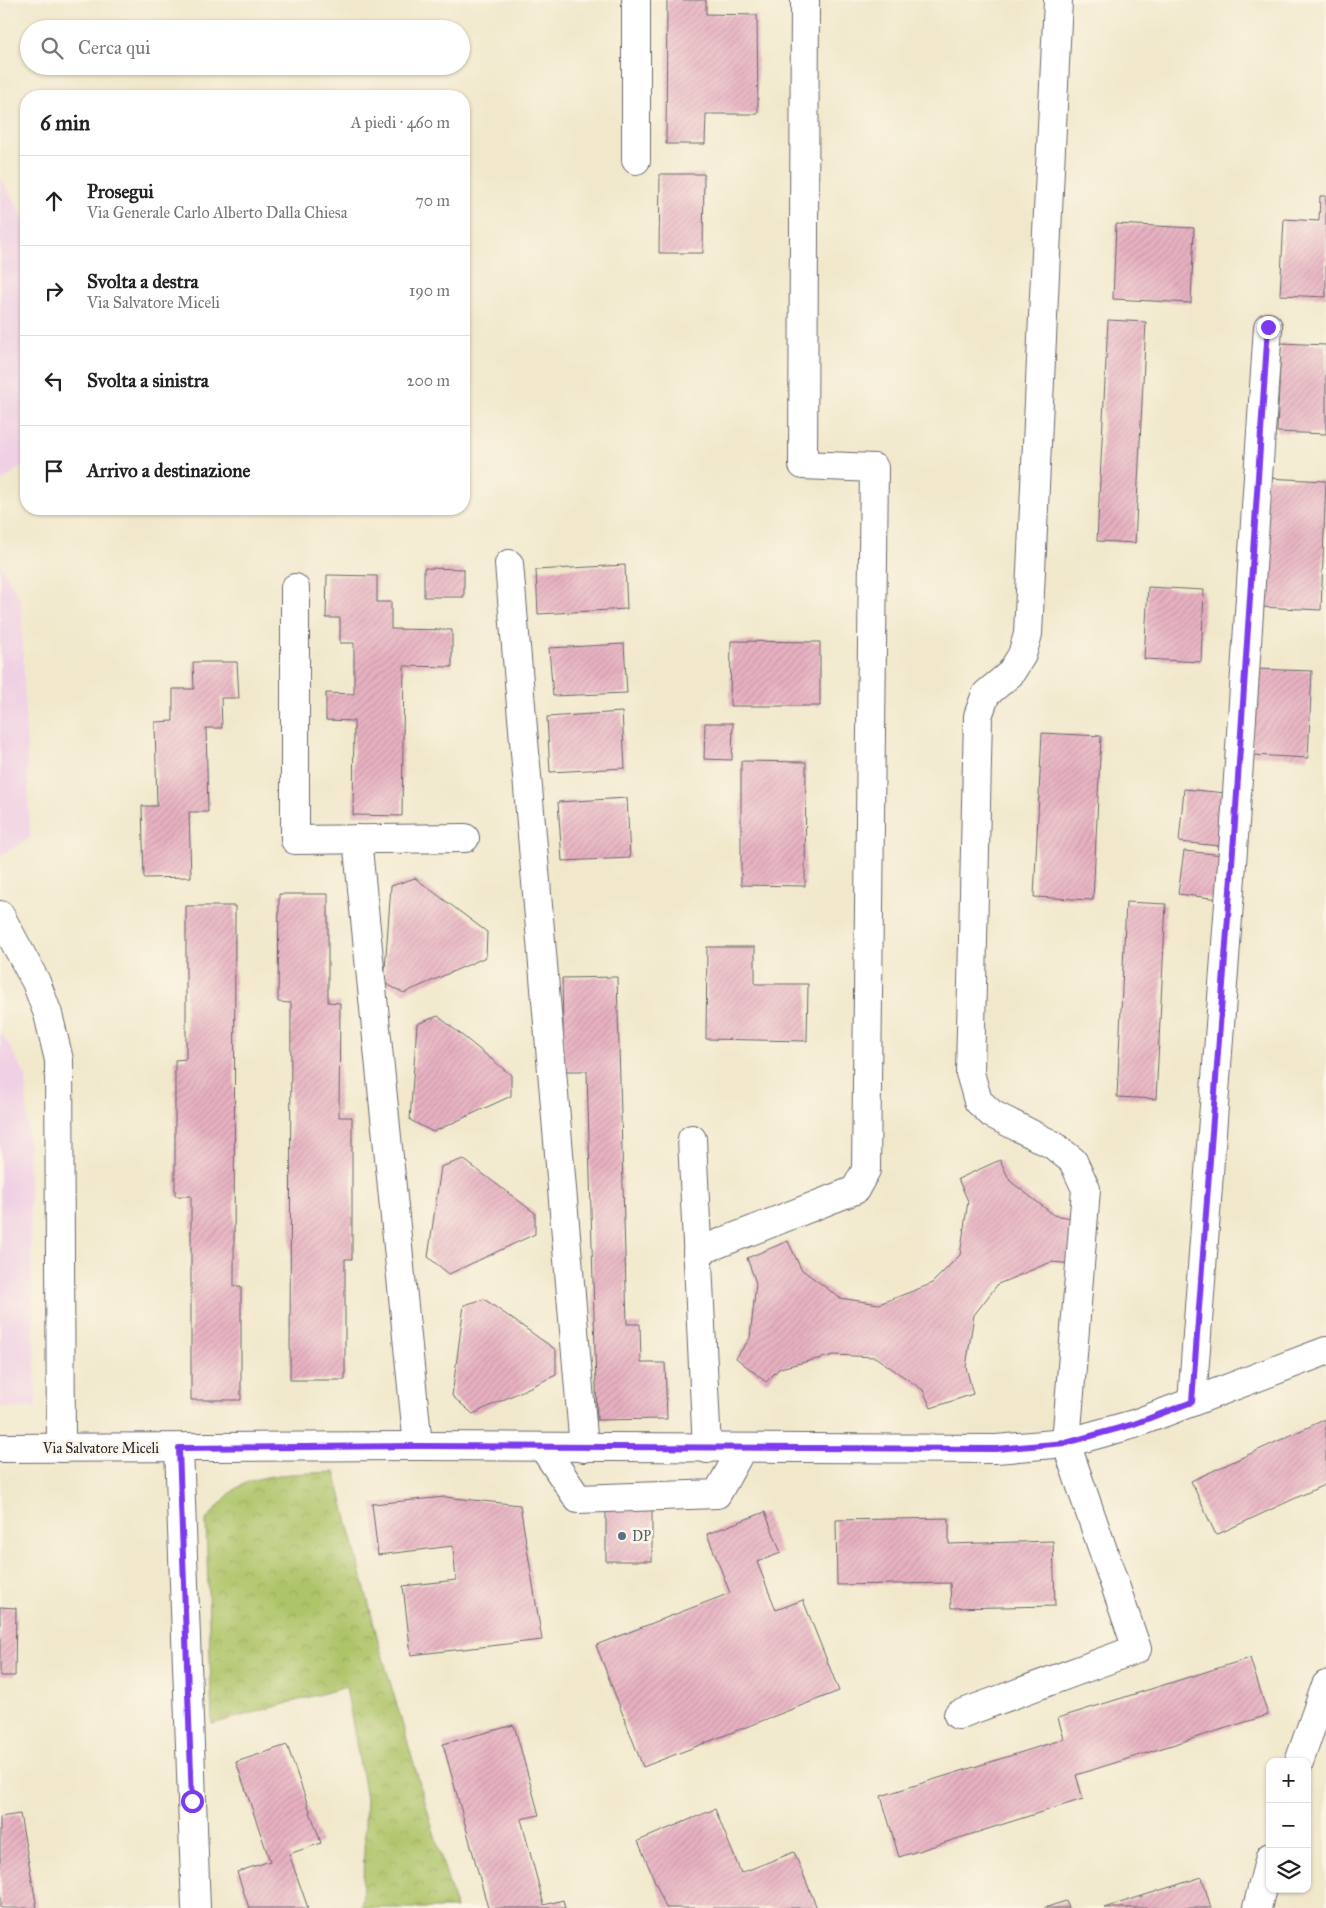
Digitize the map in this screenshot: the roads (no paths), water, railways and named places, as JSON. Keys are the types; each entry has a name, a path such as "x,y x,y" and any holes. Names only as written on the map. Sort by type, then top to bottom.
{"street":[{"path":"636,0 636,160"},
{"path":"697,1252 855,1190 866,1170 874,468 804,465 805,0"},
{"path":"958,1715 1137,1649 1066,1443 1086,1189 1072,1161 1053,1145 992,1114 978,1101 970,1073 978,716 986,694 1010,674 1022,655 1028,634 1058,0"},
{"path":"1192,1402 1235,823 1268,327"},
{"path":"509,564 584,1448"},
{"path":"295,588 295,840 465,838"},
{"path":"357,839 418,1446"},
{"path":"0,915 36,982 48,1014 59,1060 61,1448"},
{"path":"692,1139 706,1449"},
{"name":"Via Salvatore Miceli","path":"0,1448 418,1446 706,1449 996,1449 1066,1443 1134,1424 1326,1351"},
{"path":"543,1447 578,1500 717,1494 742,1449"},
{"path":"179,1448 196,1908"},
{"path":"1300,1758 1326,1685"},
{"path":"1257,1908 1266,1873"}],"place":[{"name":"DP","path":"622,1536"}]}
